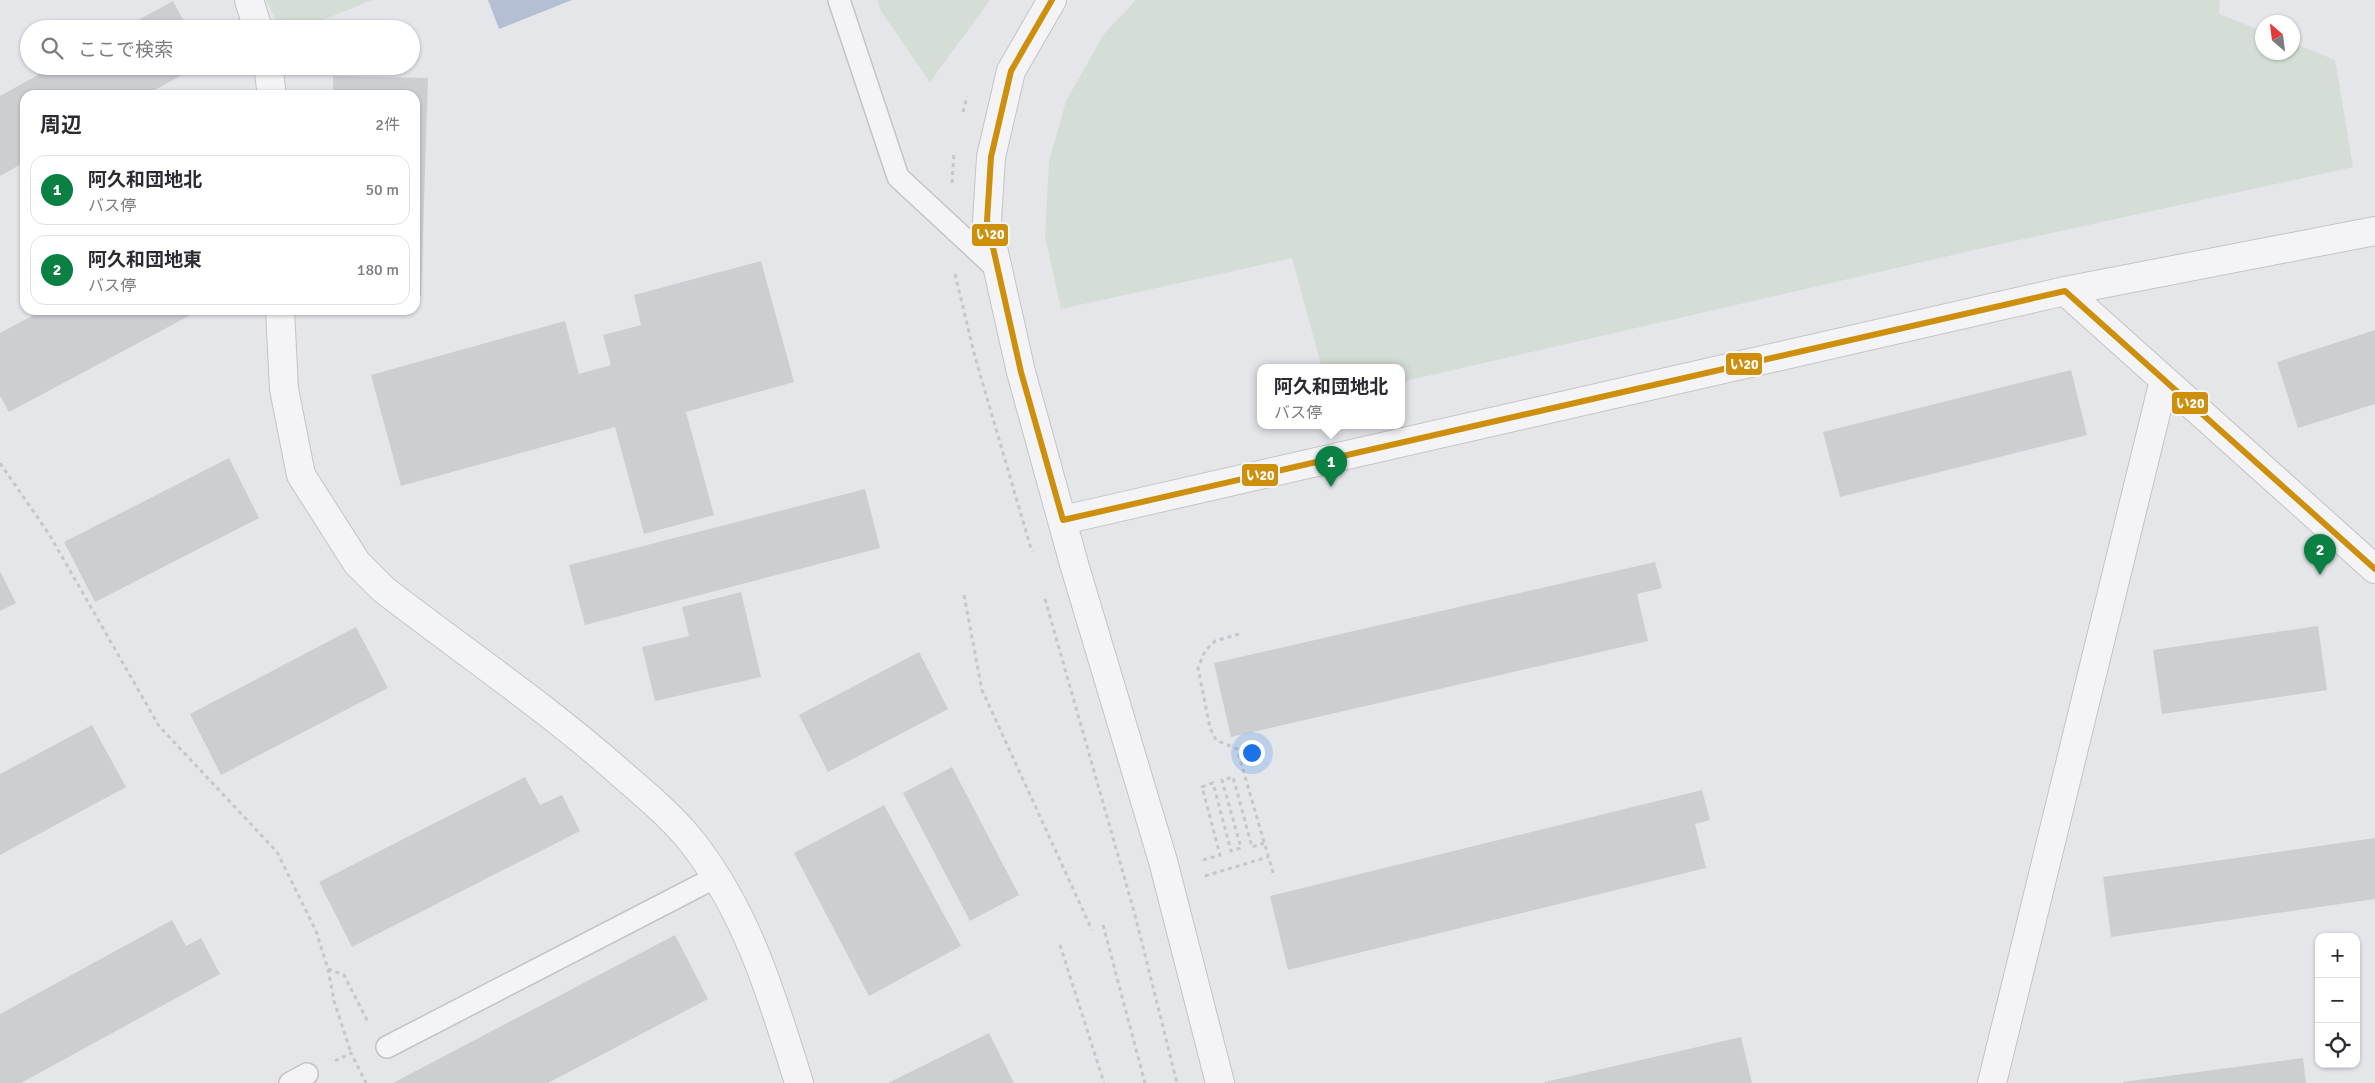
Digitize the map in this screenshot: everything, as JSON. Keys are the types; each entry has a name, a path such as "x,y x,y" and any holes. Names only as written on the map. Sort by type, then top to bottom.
{"street":[{"path":"249,0 255,20"},
{"path":"1052,0 1011,71 991,157 986,221 1021,372 1163,861 1220,1083"},
{"path":"269,75 271,90"},
{"path":"1063,520 1110,507 1523,416 2065,292 2375,230"},
{"path":"2065,292 2375,569"},
{"path":"280,315 284,389 301,475 357,563 390,595 588,743 656,805 692,842 716,877 754,946 780,1020 799,1083"},
{"path":"1992,1083 2164,380"}],"lane":[{"path":"839,0 898,177 996,268"},
{"path":"387,1047 716,877"}],"path":[{"path":"0,464 50,534 159,726 277,852 316,931 328,969 334,1001 351,1053 366,1083"},
{"path":"964,595 982,690 1092,930"},
{"path":"1239,634 1215,641 1205,651 1198,668 1210,728 1216,740 1237,749 1274,876"},
{"path":"1203,860 1220,855 1202,787 1212,783 1231,851 1241,848 1222,780 1233,777 1252,846 1264,843"},
{"path":"1205,876 1268,856"},
{"path":"1103,925 1145,1083"},
{"path":"1060,945 1104,1083"},
{"path":"329,1064 351,1053"}],"shaded area":[{"path":"266,0 372,0 323,20 276,20"},
{"path":"877,0 990,0 930,82 881,11"},
{"path":"1136,0 2220,0 2219,14 2255,28 2255,60 2300,60 2300,46 2335,60 2353,167 1974,250 1405,381 1405,364 1321,364 1292,258 1061,309 1045,236 1049,162 1066,101 1104,34"}],"water":[{"path":"488,0 572,0 499,29"}],"building":[{"path":"173,1 183,20 138,20"},
{"path":"38,75 182,75 155,90 20,90 20,165 0,176 0,96"},
{"path":"333,76 428,78 421,296 420,90 333,90"},
{"path":"761,261 794,382 686,412 714,515 644,534 615,427 401,486 371,375 565,321 579,374 611,365 603,335 641,325 634,295"},
{"path":"34,315 191,315 9,412 0,396 0,333"},
{"path":"2375,330 2375,404 2298,428 2277,362"},
{"path":"2071,370 2087,435 1840,497 1823,432"},
{"path":"229,458 259,518 95,602 64,542"},
{"path":"865,489 880,548 585,625 569,565"},
{"path":"1655,562 1662,588 1637,594 1648,641 1231,737 1214,663"},
{"path":"0,571 16,603 0,611"},
{"path":"741,592 761,677 655,701 642,647 689,636 682,607"},
{"path":"2318,626 2327,690 2162,714 2153,650"},
{"path":"356,627 388,688 221,775 190,714"},
{"path":"919,652 948,709 828,772 799,715"},
{"path":"92,725 126,787 0,855 0,774"},
{"path":"952,767 1019,895 970,921 903,793"},
{"path":"525,777 540,805 562,795 580,831 352,947 319,882"},
{"path":"1702,790 1710,820 1695,824 1706,868 1288,970 1270,896"},
{"path":"884,805 961,946 869,996 794,853"},
{"path":"2375,838 2375,899 2111,937 2103,877"},
{"path":"172,920 186,946 201,938 220,974 21,1083 0,1083 0,1014"},
{"path":"675,935 708,999 548,1083 393,1083"},
{"path":"989,1033 1014,1083 888,1083"},
{"path":"1741,1037 1752,1083 1545,1083 1545,1082"},
{"path":"2303,1058 2306,1083 2123,1083 2123,1082"}],"transit line":[{"name":"い20","path":"1052,0 1011,71 991,157 987,221 1021,372 1063,520 2065,291 2375,569"}],"place":[{"name":"阿久和団地北","path":"1331,487"},
{"name":"阿久和団地東","path":"2320,575"}]}
